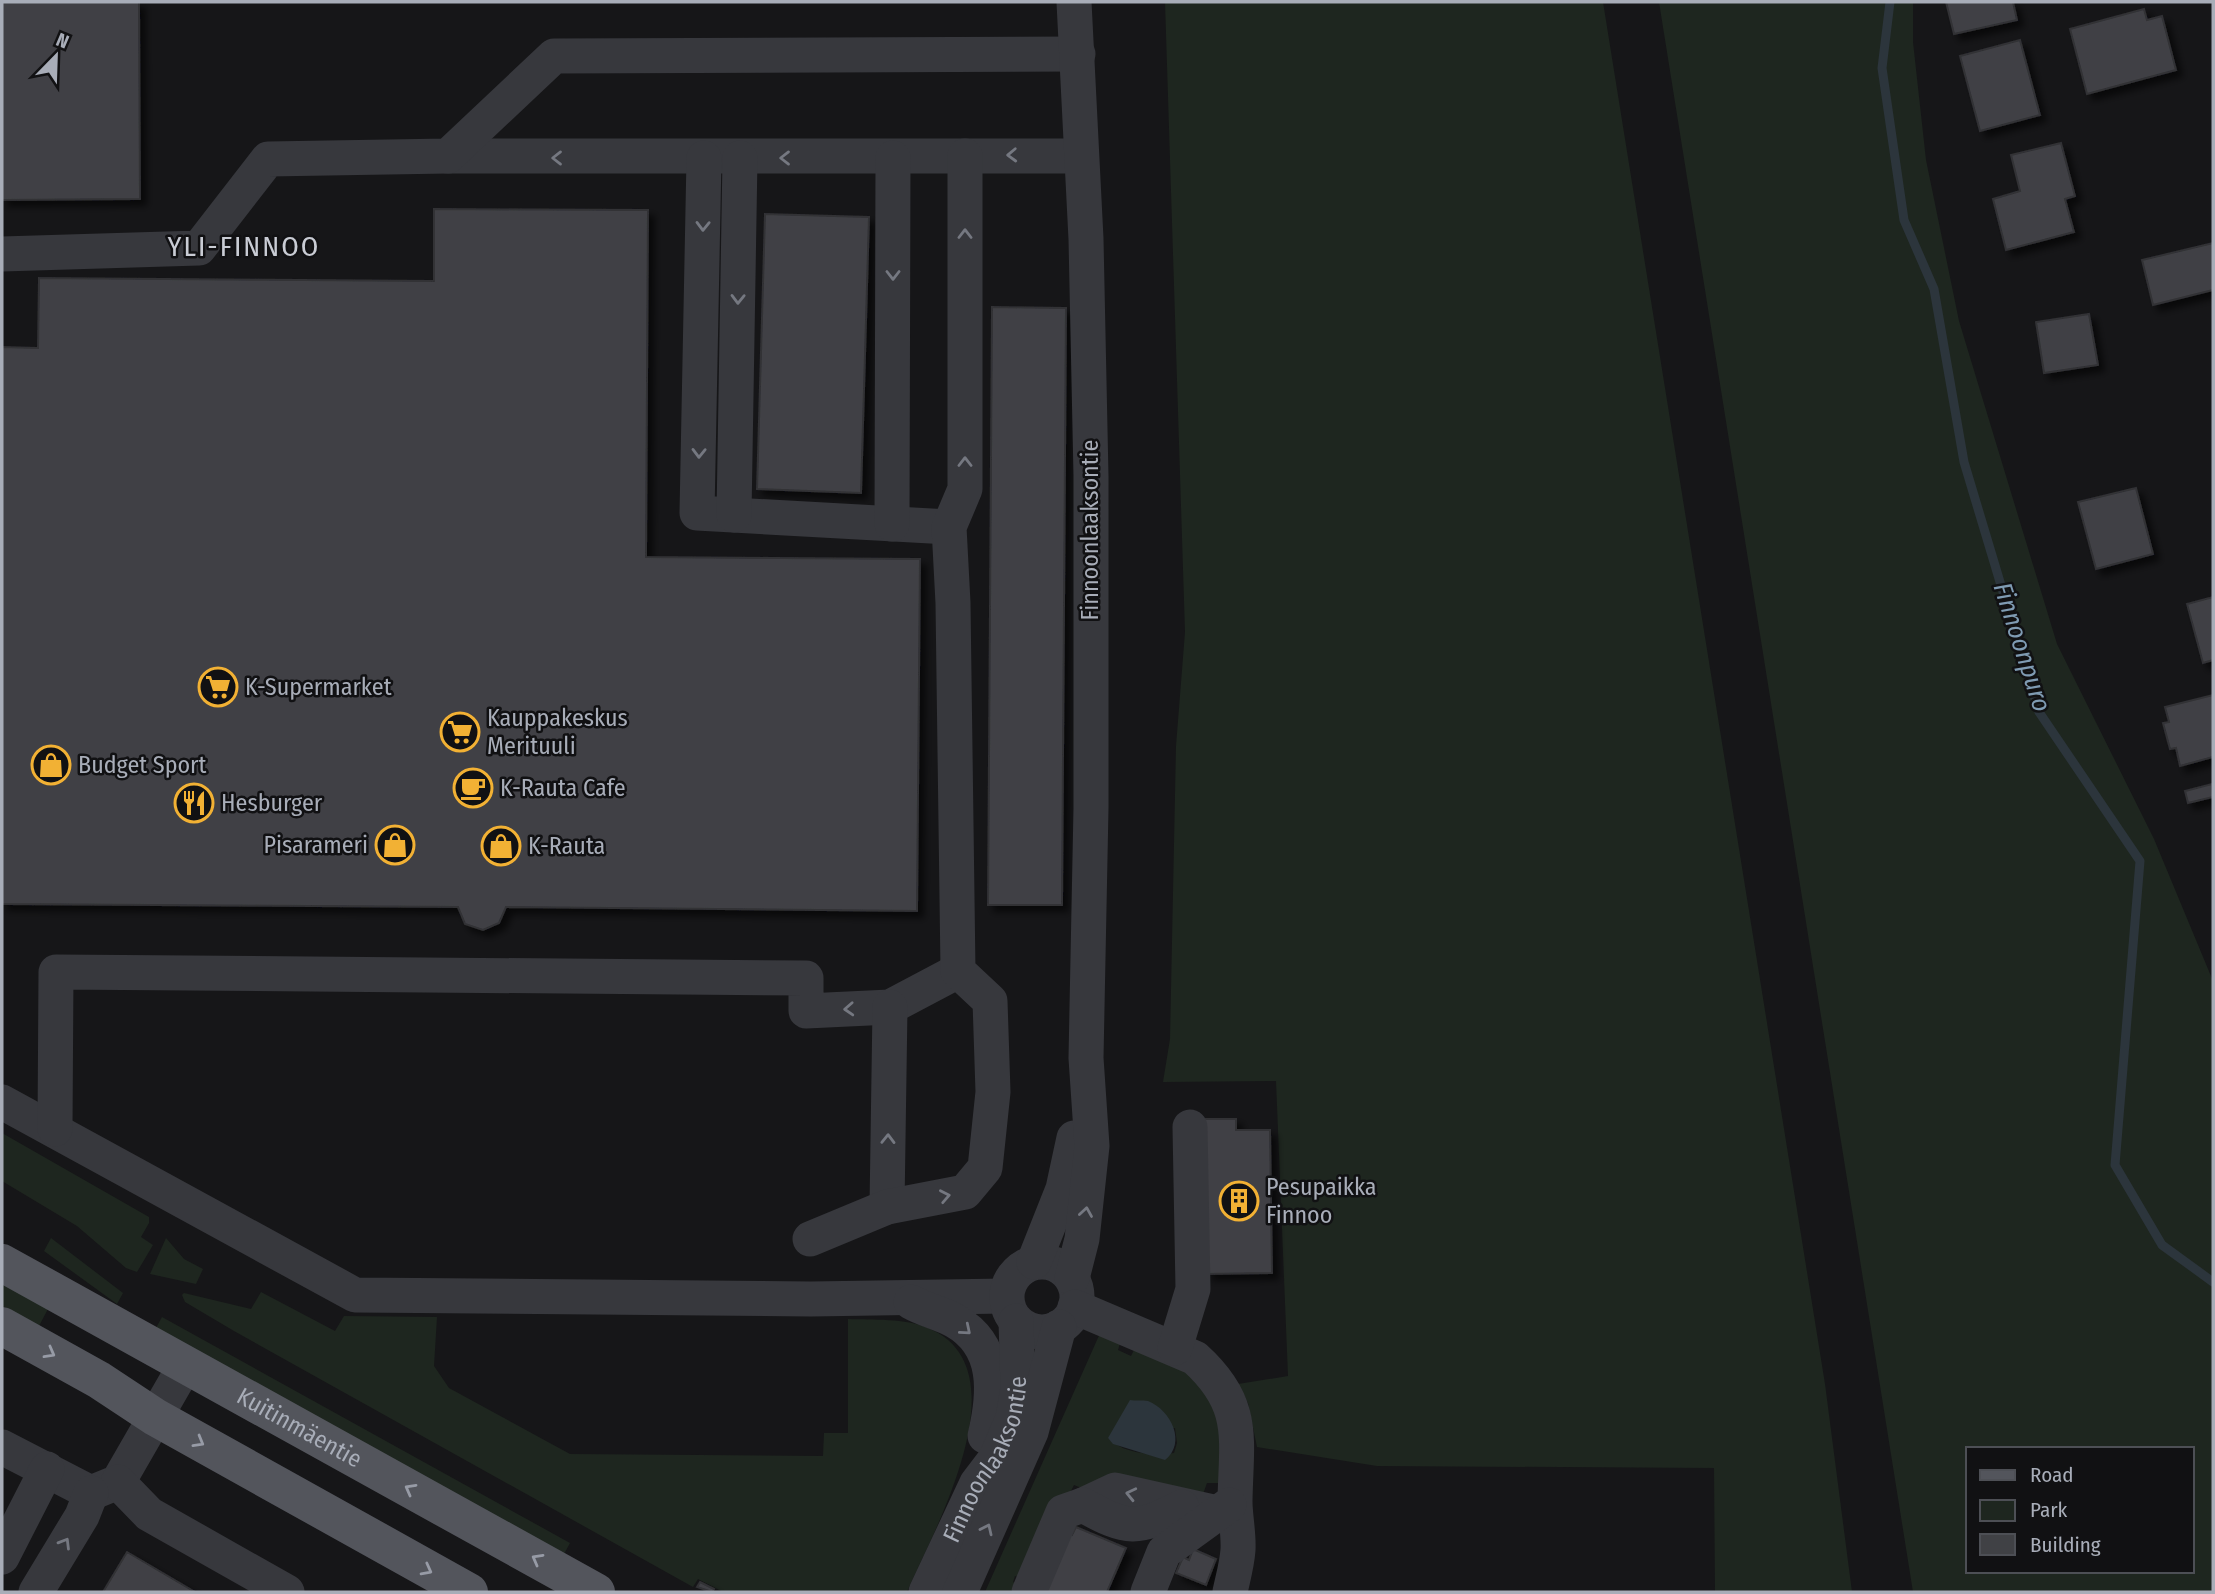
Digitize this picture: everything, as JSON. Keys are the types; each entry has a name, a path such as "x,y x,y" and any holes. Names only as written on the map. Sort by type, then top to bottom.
{"main road":[{"name":"Kuitinmäentie","path":"2,1263 596,1592"},
{"path":"2,1326 99,1380 155,1417 469,1592"}],"street":[{"name":"Finnoonlaaksontie","path":"960,1592 1031,1432 1069,1304 1085,1214 1092,1146 1086,1058 1091,808 1091,476 1074,2"},
{"path":"448,156 554,57 1077,54"},
{"path":"2,254 199,248 268,159 448,156 1081,156"},
{"path":"810,1239 887,1208 965,1192 985,1168 993,1092 990,1001 958,971 955,698 949,527 965,489 965,156"},
{"path":"704,158 698,513 949,527"},
{"path":"734,515 740,158"},
{"path":"892,158 892,524"},
{"path":"55,1129 56,972 806,978 806,1011 890,1007 958,971"},
{"path":"887,1208 890,1007"},
{"name":"Finnoonlaaksontie","path":"1034,1262 1063,1189 1086,1058"},
{"path":"2,1102 355,1295 396,1298 906,1299 1011,1308 1037,1332 1069,1304"},
{"path":"1175,1348 1193,1289 1190,1127"},
{"path":"1011,1308 1015,1273 1034,1262 1055,1264 1069,1304 1175,1348 1195,1358 1210,1372 1231,1405 1238,1444 1227,1507 1238,1549 1230,1592"},
{"path":"906,1299 961,1325 977,1340 987,1357 993,1393 985,1438 975,1464 977,1483"},
{"name":"Finnoonlaaksontie","path":"926,1592 977,1483 996,1458 1015,1409 1018,1377 1011,1308"},
{"path":"36,1592 82,1516 155,1417 186,1364"},
{"path":"2,1447 47,1469 105,1488 287,1592"},
{"path":"2,1557 47,1469"},
{"path":"1029,1592 1063,1512 1115,1490 1182,1507 1227,1507"},
{"path":"1148,1592 1164,1552 1227,1507"}],"green space":[{"path":"1165,2 1603,2 1825,1384 1852,1592 1715,1592 1714,1468 1377,1466 1257,1447 1248,1403 1238,1384 1288,1376 1276,1081 1163,1082 1170,1039 1176,746 1185,632"},
{"path":"1659,2 1913,2 1913,42 1926,160 1959,321 2057,644 2154,839 2213,981 2213,1592 1913,1592"},
{"path":"2,1133 149,1217 149,1223 141,1237 153,1245 137,1272 126,1268 77,1226 2,1181"},
{"path":"51,1238 123,1293 117,1304 44,1251"},
{"path":"166,1238 184,1259 203,1269 196,1284 150,1274"},
{"path":"2,1281 49,1307 39,1326 2,1306"},
{"path":"261,1292 335,1331 344,1316 437,1317 434,1366 449,1388 570,1454 823,1456 824,1433 848,1433 848,1319 889,1320 919,1325 928,1328 956,1348 969,1377 971,1413 964,1452 951,1492 907,1592 723,1592 698,1579 693,1587 234,1331 185,1302 182,1295 184,1293 251,1309"},
{"path":"162,1317 570,1543 564,1554 156,1328"},
{"path":"1101,1331 1121,1340 1118,1350 1131,1356 1136,1346 1173,1363 1193,1376 1203,1388 1215,1413 1220,1440 1219,1483 1207,1483 1202,1497 1084,1489 1074,1485 1025,1580 1015,1576 1013,1582 1019,1585 1009,1592 985,1592","holes":["1175,1428 1177,1443 1174,1453 1148,1454 1122,1448 1108,1438"]}],"shaded area":[{"path":"1130,1400 1148,1401 1156,1405 1169,1419 1175,1445 1165,1460 1113,1444 1108,1438"}],"building":[{"path":"2,2 139,2 140,199 2,200"},
{"path":"1946,2 2013,2 2017,20 1954,34"},
{"path":"2144,9 2147,20 2162,16 2176,70 2087,94 2070,29"},
{"path":"2020,40 2040,115 1980,131 1960,56"},
{"path":"2061,143 2075,196 2065,199 2074,232 2006,250 1993,199 2020,191 2011,155"},
{"name":"Kauppakeskus Merituuli","path":"434,209 648,210 646,557 920,559 917,911 506,907 499,923 483,930 465,924 458,907 2,904 2,347 38,348 39,278 434,281"},
{"path":"765,214 869,217 861,493 757,489"},
{"path":"2213,243 2213,290 2153,305 2142,260"},
{"path":"992,307 1066,308 1062,905 988,905"},
{"path":"2089,314 2098,365 2044,373 2036,322"},
{"path":"2136,488 2153,554 2096,569 2078,502"},
{"path":"2213,597 2213,660 2203,663 2187,604"},
{"path":"2213,695 2213,757 2180,766 2176,748 2170,749 2163,723 2169,722 2165,707"},
{"path":"2212,784 2213,797 2188,803 2185,791"},
{"name":"Pesupaikka Finnoo","path":"1205,1119 1236,1119 1236,1130 1270,1130 1272,1273 1207,1274"},
{"path":"1076,1527 1126,1548 1107,1592 1042,1592 1067,1533 1072,1535"},
{"path":"1193,1549 1216,1559 1206,1585 1176,1573 1183,1557 1189,1560"},
{"path":"127,1552 195,1592 103,1592"},
{"path":"700,1582 714,1589 712,1592 697,1587"}],"waterway":[{"name":"Finnoonpuro","path":"1890,2 1882,68 1904,220 1934,289 1964,462 2039,712 2140,861 2115,1165 2162,1245 2213,1282"}],"place":[{"name":"K-Supermarket","path":"218,687"},
{"name":"Kauppakeskus Merituuli","path":"460,732"},
{"name":"Budget Sport","path":"51,765"},
{"name":"K-Rauta Cafe","path":"473,788"},
{"name":"Hesburger","path":"194,803"},
{"name":"Pisarameri","path":"395,845"},
{"name":"K-Rauta","path":"501,846"},
{"name":"Pesupaikka Finnoo","path":"1239,1201"}],"district":[{"name":"YLI-FINNOO","path":"244,246"}]}
